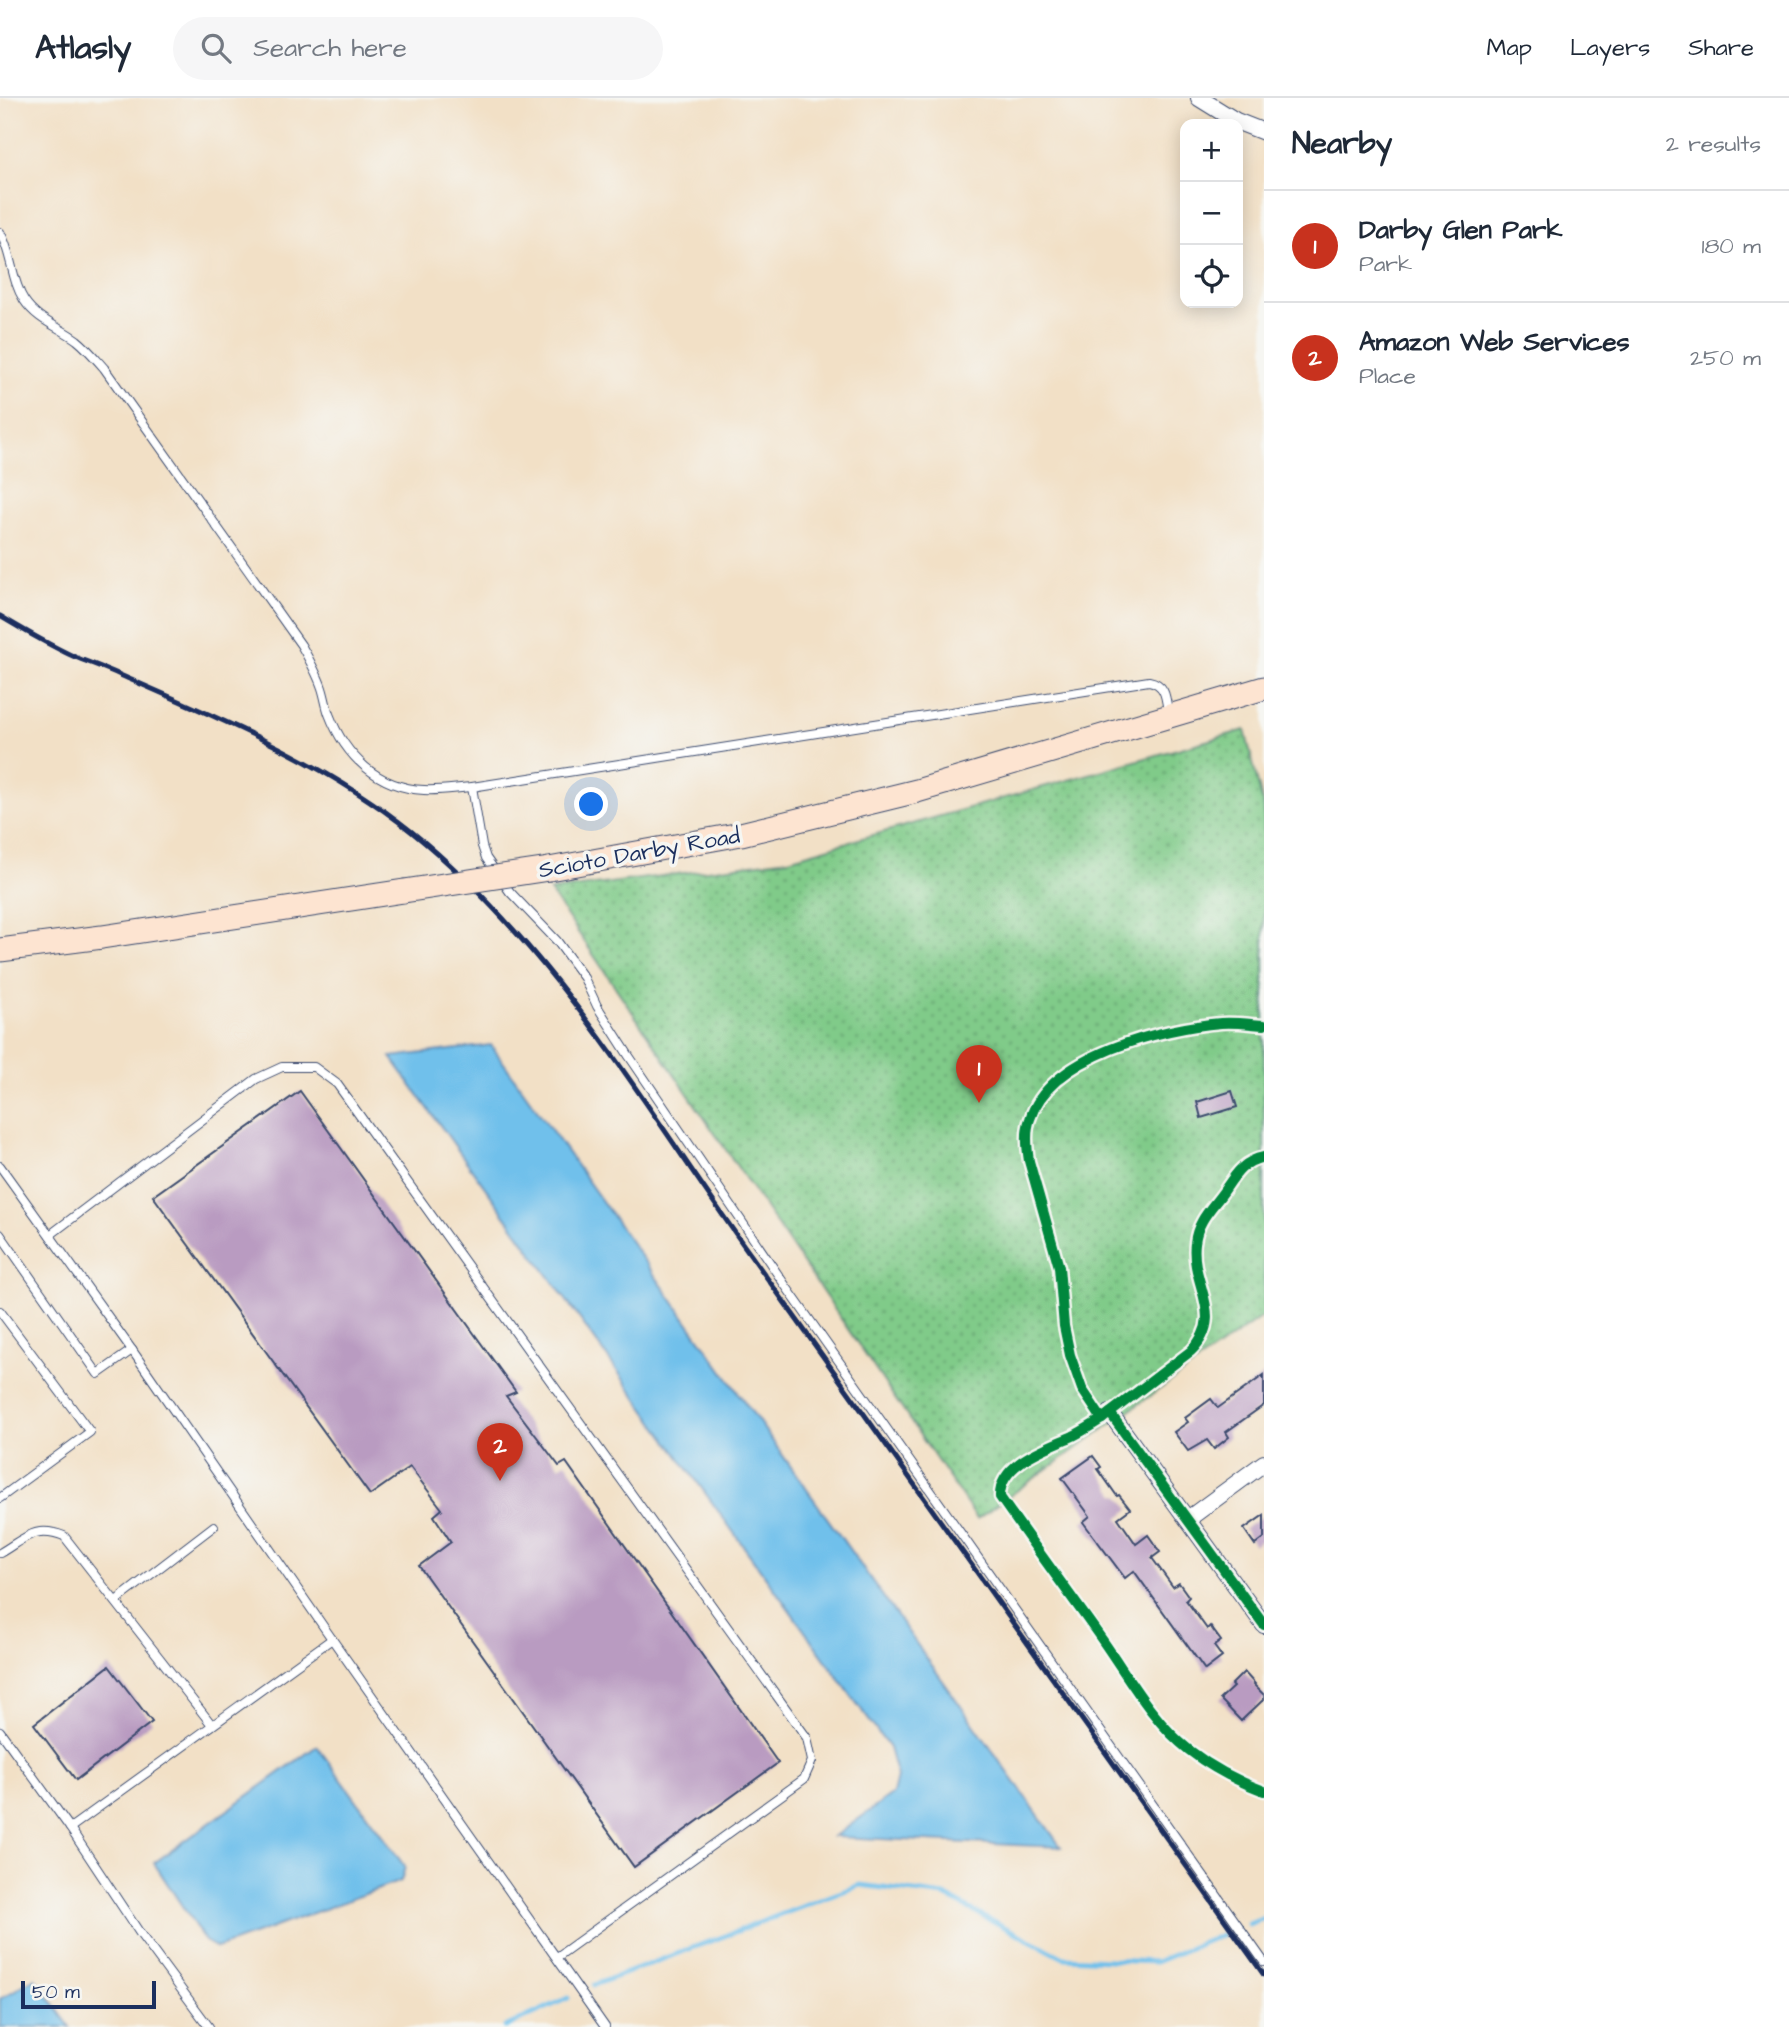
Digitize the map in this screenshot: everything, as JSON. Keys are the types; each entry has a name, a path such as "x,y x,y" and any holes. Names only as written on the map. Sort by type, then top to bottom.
{"main road":[{"name":"Scioto Darby Road","path":"0,950 549,869 741,834 918,791 1264,688"}],"street":[{"path":"1199,98 1236,121 1264,132"},
{"path":"1110,1413 1264,1625"},
{"path":"1188,1519 1264,1463"}],"lane":[{"path":"0,232 9,251 23,298 42,320 78,341 104,368 301,645 323,691 335,728 357,761 374,775 404,787 423,790 472,787 1149,681 1162,687 1169,716"},
{"path":"472,787 486,858 510,892 557,941 584,978 597,1006 629,1056 785,1285 1264,1962"},
{"path":"50,1235 256,1079 282,1067 314,1066 337,1084 807,1738 812,1760 804,1779 557,1957"},
{"path":"0,1166 132,1350 605,2027"},
{"path":"0,1234 98,1374 132,1350"},
{"path":"0,1311 90,1432 0,1499"},
{"path":"116,1601 214,1526"},
{"path":"0,1553 35,1532 50,1530 64,1535 212,1725"},
{"path":"70,1828 332,1639"},
{"path":"0,1731 70,1828 141,1935 209,2027"}],"green space":[{"path":"1245,730 1264,809 1264,1315 977,1519 550,891 788,859"}],"water":[{"path":"491,1045 1061,1847 834,1837 893,1794 897,1777 889,1748 391,1057"},
{"path":"317,1746 405,1867 401,1881 217,1948 205,1941 154,1863"},
{"path":"35,1978 70,2027 0,2027 0,1999"}],"building":[{"path":"300,1091 516,1392 506,1396 559,1466 566,1462 778,1763 634,1867 419,1566 451,1542 434,1516 442,1509 410,1467 370,1495 153,1196"},
{"path":"1232,1091 1237,1107 1201,1118 1197,1102"},
{"path":"1264,1375 1264,1405 1226,1432 1229,1437 1214,1449 1207,1440 1188,1451 1174,1432 1188,1422 1185,1418 1211,1399 1218,1408"},
{"path":"1093,1456 1101,1467 1098,1469 1130,1509 1118,1518 1136,1544 1148,1535 1160,1552 1152,1558 1173,1587 1179,1583 1189,1597 1186,1600 1207,1629 1210,1626 1221,1641 1214,1646 1222,1657 1205,1670 1134,1571 1125,1578 1083,1522 1090,1516 1062,1478"},
{"path":"1264,1515 1264,1538 1255,1545 1244,1529"},
{"path":"109,1666 152,1722 76,1780 34,1724"},
{"path":"1244,1672 1264,1695 1264,1699 1241,1721 1220,1699"}],"waterway":[{"path":"594,1985 860,1885 945,1896 1064,1958 1156,1962 1221,1935"},
{"path":"1249,1924 1264,1918"},
{"path":"505,2027 568,1998"}],"railway":[{"path":"0,616 75,657 196,708 271,744 344,784 412,832 463,877 510,926 554,977 595,1031 750,1254 1264,1975"}],"cycle path":[{"path":"1264,1025 1226,1023 1197,1026 1140,1039 1111,1049 1060,1078 1042,1097 1030,1119 1027,1135 1029,1161 1059,1267 1064,1326 1070,1355 1082,1389 1102,1419 1191,1351 1201,1338 1207,1312 1197,1273 1196,1235 1206,1215 1240,1170 1250,1162 1264,1157"},
{"path":"1110,1413 1264,1625"},
{"path":"1102,1419 1026,1458 1007,1475 1000,1497 1142,1699 1164,1726 1207,1763 1264,1791"}],"place":[{"name":"Darby Glen Park","path":"979,1103"},
{"name":"Amazon Web Services","path":"500,1481"}]}
